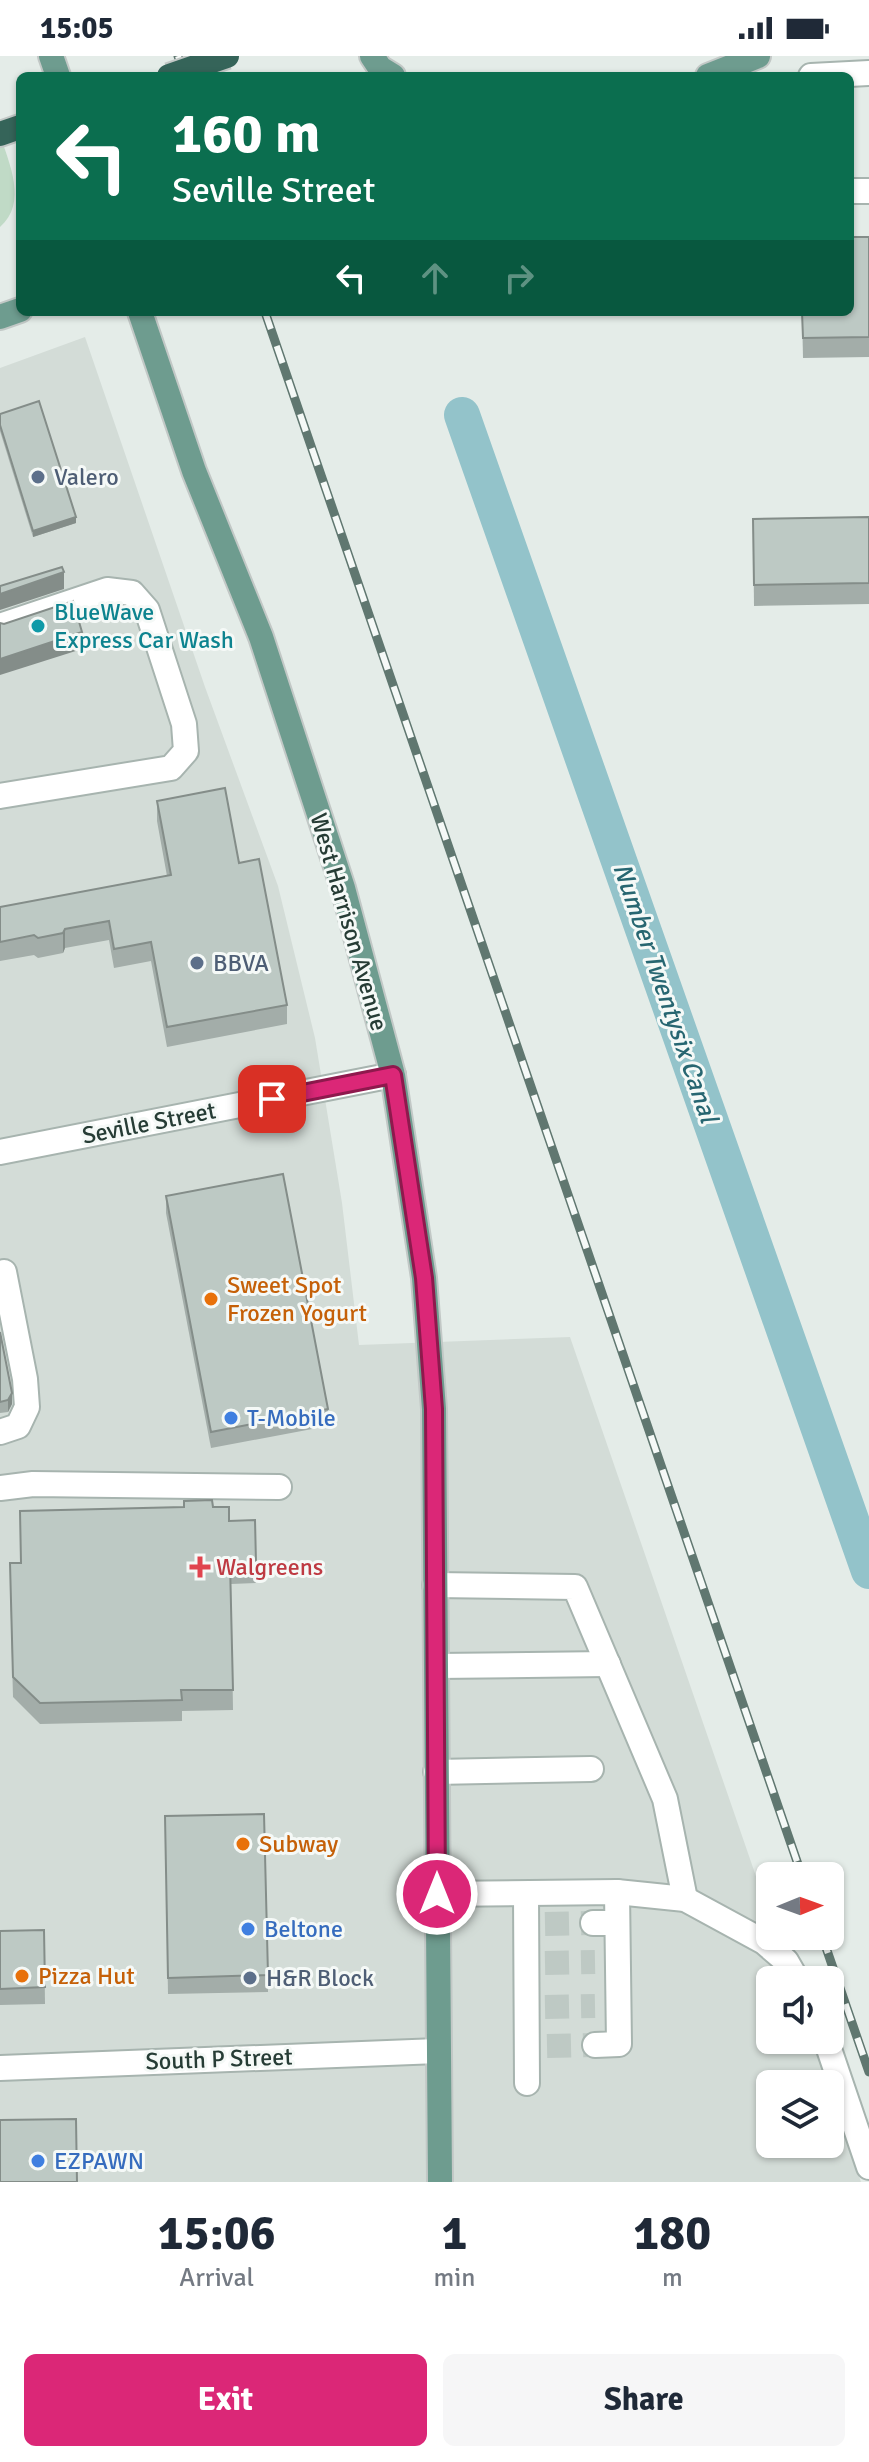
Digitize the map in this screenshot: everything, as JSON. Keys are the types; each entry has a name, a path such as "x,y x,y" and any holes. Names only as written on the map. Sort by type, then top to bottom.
{"highway":[{"path":"181,72 227,56"}],"main road":[{"path":"372,56 386,72"},
{"path":"718,72 758,56"},
{"name":"West Harrison Avenue","path":"141,316 194,471 261,637 343,888 393,1075 424,1278 434,1409 440,2182"}],"street":[{"path":"0,626 107,590 132,593 147,610 184,724 186,751 171,768 0,796"},
{"name":"Seville Street","path":"0,1152 393,1075"},
{"path":"0,1432 18,1426 27,1407 25,1379 4,1272"},
{"path":"0,1488 33,1484 279,1487"},
{"path":"435,1585 575,1587 665,1799 685,1899"},
{"path":"436,1666 608,1664"},
{"path":"436,1772 591,1769"},
{"path":"595,2045 619,2044 607,2006 605,1923 617,1892"},
{"path":"437,1894 617,1892 685,1899 764,1942 789,1966"},
{"path":"526,1895 535,1924 538,2047 527,2083"},
{"name":"South P Street","path":"0,2068 438,2051"},
{"path":"831,2054 869,2167"}],"shaded area":[{"path":"85,337 205,687 278,886 315,1038 342,1203 359,1345 570,1337 756,1876 756,1950 781,1950 787,1966 756,1966 756,2054 817,2054 822,2070 756,2070 756,2158 844,2158 844,2132 861,2182 0,2182 0,368"}],"green space":[{"path":"0,135 15,195 8,217 0,227"}],"building":[{"path":"854,237 869,237 869,337 803,338 802,316 854,316"},
{"name":"Valero","path":"39,401 76,517 33,531 0,425 0,414"},
{"path":"869,517 869,583 754,585 753,519"},
{"path":"62,567 64,572 0,594 0,586"},
{"path":"73,601 82,632 0,659 0,623"},
{"name":"BBVA","path":"225,788 239,863 259,859 287,1005 167,1027 151,942 114,949 109,921 65,929 63,933 38,938 34,935 0,942 0,907 171,875 157,801"},
{"path":"283,1174 328,1409 211,1432 166,1196"},
{"path":"0,1332 12,1393 8,1400 0,1402"},
{"name":"Walgreens","path":"212,1500 213,1507 229,1507 229,1521 255,1520 256,1563 230,1563 233,1690 181,1690 182,1700 40,1703 13,1677 10,1563 21,1563 20,1511 184,1507 184,1501"},
{"path":"264,1814 268,1975 168,1978 165,1816"},
{"name":"Pizza Hut","path":"44,1930 45,1987 0,1989 0,1931"},
{"name":"EZPAWN","path":"76,2119 77,2182 0,2182 0,2120"}],"waterway":[{"name":"Number Twentysix Canal","path":"462,415 869,1571"}],"tunnel":[{"path":"545,1924 593,1923"},
{"path":"545,1963 595,1962"},
{"path":"545,2007 595,2006"},
{"path":"547,2046 595,2045"}],"railway":[{"path":"178,56 184,72"},
{"path":"266,316 797,1862"},
{"path":"827,1950 869,2072"}],"place":[{"name":"Valero","path":"38,477"},
{"name":"BlueWave Express Car Wash","path":"38,626"},
{"name":"BBVA","path":"197,963"},
{"name":"Sweet Spot Frozen Yogurt","path":"211,1299"},
{"name":"T-Mobile","path":"231,1418"},
{"name":"Walgreens","path":"200,1567"},
{"name":"Subway","path":"243,1844"},
{"name":"Beltone","path":"248,1929"},
{"name":"Pizza Hut","path":"22,1976"},
{"name":"H&R Block","path":"250,1978"},
{"name":"EZPAWN","path":"38,2161"}],"route":[{"path":"272,1099 393,1075 424,1278 434,1409 437,1894"}]}
